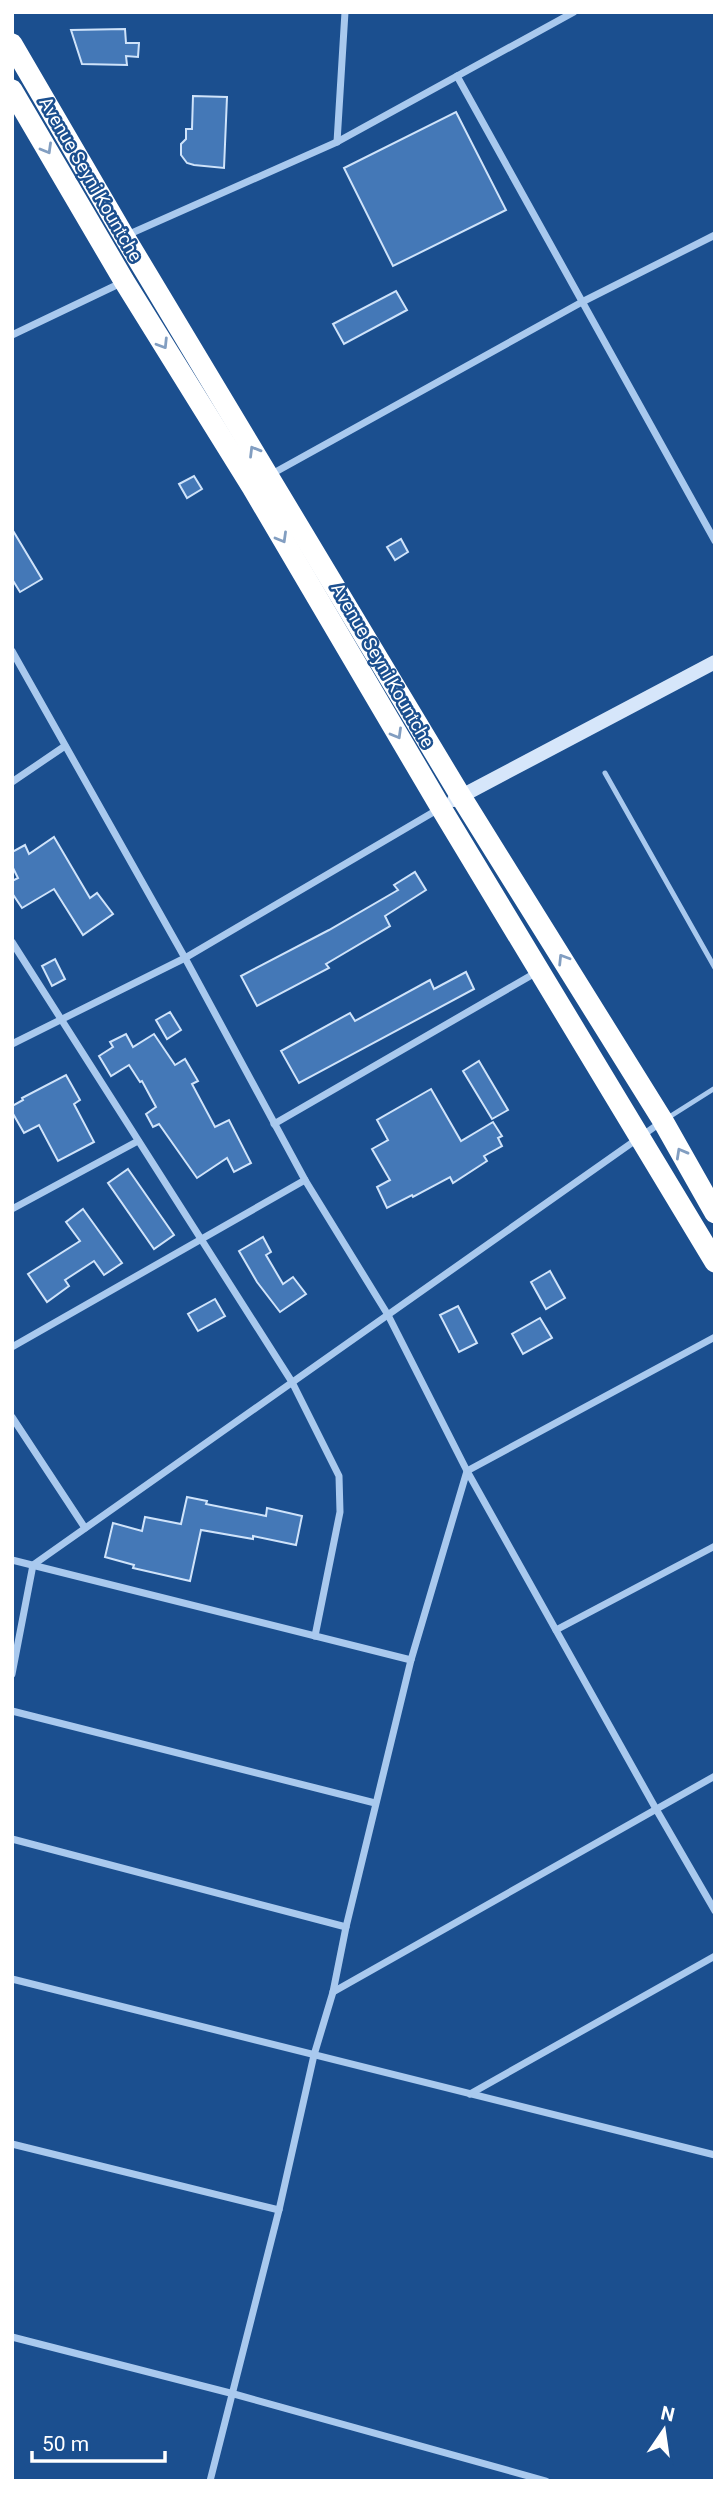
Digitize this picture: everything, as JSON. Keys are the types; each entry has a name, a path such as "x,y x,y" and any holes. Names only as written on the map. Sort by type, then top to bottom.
{"highway":[{"name":"Avenue Seyni Kountche","path":"12,44 124,236 460,795 663,1121 715,1213"},
{"name":"Avenue Seyni Kountche","path":"12,90 124,281 252,487 441,808 715,1262"}],"main road":[{"path":"441,808 460,795 715,662"}],"street":[{"path":"337,142 345,12"},
{"path":"124,236 337,142 574,12"},
{"path":"457,76 715,541"},
{"path":"269,475 582,302 715,234"},
{"path":"12,335 145,270"},
{"path":"12,651 185,958 274,1124 388,1315 467,1471 715,1911"},
{"path":"12,782 65,746"},
{"path":"12,1044 185,958 441,808"},
{"path":"12,942 292,1382 339,1476 340,1512 315,1636"},
{"path":"274,1124 540,970"},
{"path":"12,1674 33,1565 663,1121"},
{"path":"12,1209 138,1141"},
{"path":"12,1347 306,1180"},
{"path":"210,2481 279,2210 314,2055 333,1992 375,1803 411,1660 467,1471 715,1337"},
{"path":"12,1417 85,1528"},
{"path":"556,1630 715,1546"},
{"path":"12,1560 411,1660"},
{"path":"12,1711 375,1803"},
{"path":"333,1992 715,1776"},
{"path":"12,1839 346,1927"},
{"path":"469,2094 715,1956"},
{"path":"12,1979 715,2155"},
{"path":"12,2144 279,2210"},
{"path":"12,2337 234,2394 545,2481"}],"lane":[{"path":"605,773 715,968"},
{"path":"663,1121 715,1088"}],"building":[{"path":"125,29 126,43 139,43 138,57 126,56 127,65 82,64 71,30"},
{"path":"193,96 227,97 224,168 187,163 181,155 186,129 192,129"},
{"path":"456,112 506,210 393,266 344,168"},
{"path":"396,291 407,310 344,344 333,324"},
{"path":"194,476 202,489 187,498 179,484"},
{"path":"12,529 42,579 20,592 12,579"},
{"path":"401,539 408,552 395,560 387,547"},
{"path":"54,837 90,898 97,893 113,914 83,935 54,889 22,908 12,893 12,881 18,878 12,866 12,852 25,845 29,854"},
{"path":"415,872 426,890 385,916 390,926 326,964 329,968 257,1006 241,976 398,890 394,885"},
{"path":"55,959 65,979 52,986 42,966"},
{"path":"466,972 474,989 299,1083 281,1051 350,1013 355,1021 430,980 434,989"},
{"path":"170,1012 181,1030 167,1039 156,1020"},
{"path":"126,1034 133,1047 154,1034 175,1065 185,1059 198,1081 192,1084 215,1127 229,1120 251,1163 234,1172 227,1158 197,1178 159,1124 153,1127 146,1114 156,1107 142,1081 140,1082 129,1065 111,1076 99,1056 113,1047 110,1042"},
{"path":"479,1061 508,1110 492,1119 463,1071"},
{"path":"66,1075 80,1100 74,1104 94,1142 58,1161 39,1125 24,1133 12,1112 12,1106"},
{"path":"431,1089 461,1141 493,1122 502,1136 498,1138 502,1146 484,1156 487,1161 453,1183 450,1177 387,1208 377,1187 390,1180 372,1149 388,1140 377,1120"},
{"path":"128,1169 174,1235 154,1249 108,1183"},
{"path":"83,1209 122,1263 104,1275 94,1261 65,1280 69,1286 47,1302 28,1274 80,1241 66,1222"},
{"path":"263,1237 271,1252 266,1255 283,1284 293,1277 306,1294 280,1312 257,1282 239,1251"},
{"path":"550,1271 565,1298 546,1309 531,1282"},
{"path":"215,1299 225,1316 198,1331 188,1314"},
{"path":"458,1306 477,1343 459,1352 440,1315"},
{"path":"540,1318 552,1338 523,1354 512,1334"},
{"path":"187,1497 207,1501 206,1504 266,1516 267,1508 302,1516 296,1545 253,1536 253,1539 201,1530 190,1581 133,1568 134,1565 105,1557 113,1523 142,1531 145,1517 181,1524"}]}
